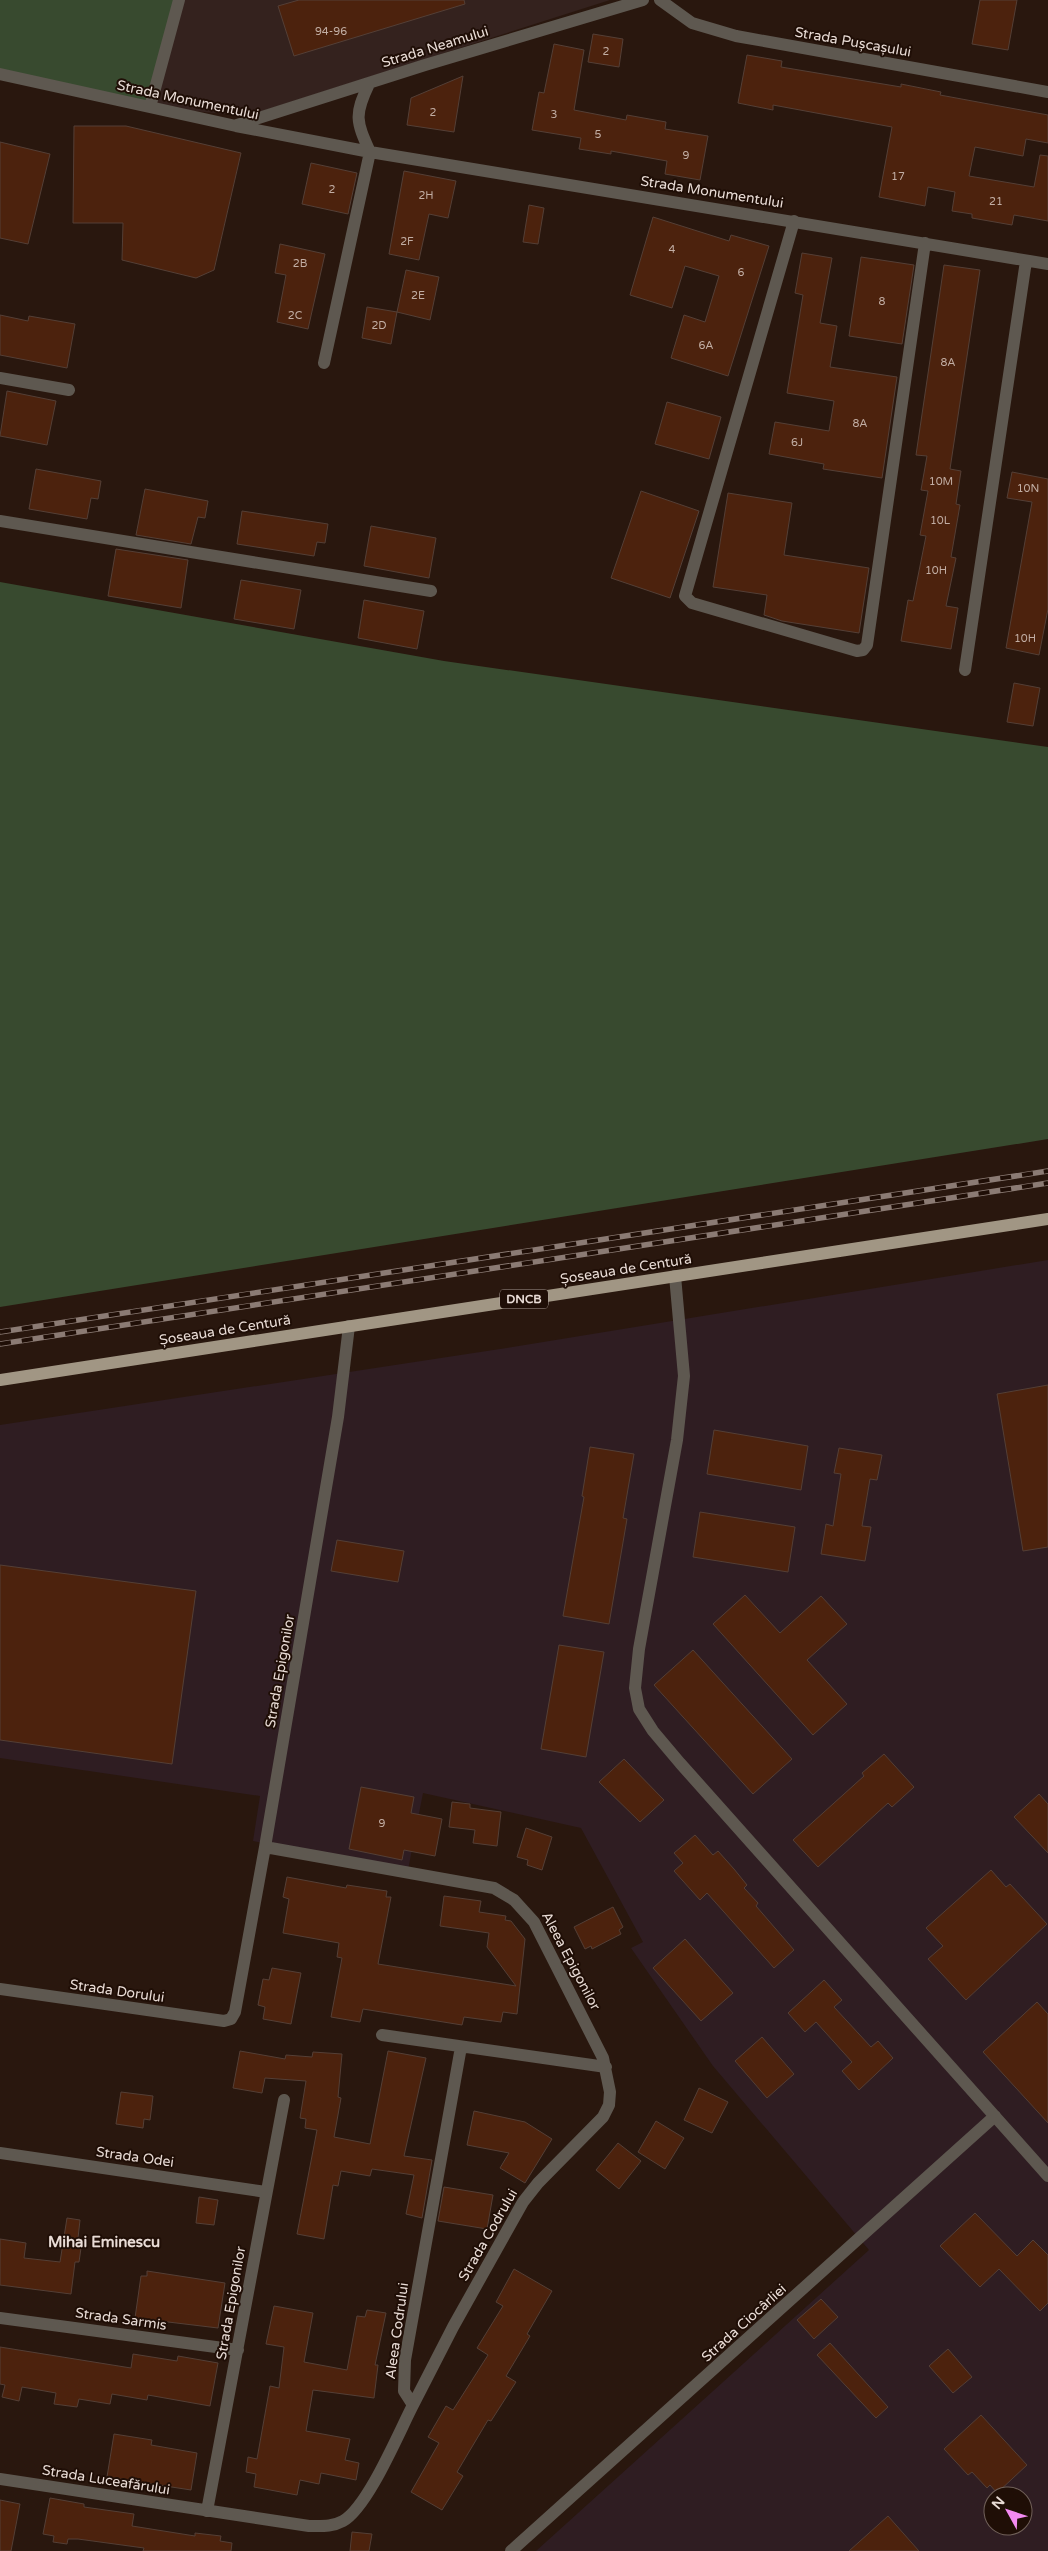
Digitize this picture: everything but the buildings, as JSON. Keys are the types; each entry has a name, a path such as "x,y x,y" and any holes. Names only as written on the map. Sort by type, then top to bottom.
{"main road":[{"name":"Șoseaua de Centură","path":"0,1380 1048,1219"}],"street":[{"path":"150,107 179,0"},
{"name":"Strada Neamului","path":"236,126 643,0"},
{"name":"Strada Pușcașului","path":"660,0 692,23 736,36 1048,92"},
{"name":"Strada Monumentului","path":"0,74 236,126 370,152 1048,264"},
{"path":"324,363 370,152 359,128 358,108 369,84"},
{"path":"794,221 685,596 692,603 857,652 867,646 924,243"},
{"path":"964,670 1026,261"},
{"path":"0,378 69,390"},
{"path":"0,521 431,591"},
{"path":"675,1276 684,1376 677,1440 639,1649 635,1688 639,1709 654,1731 698,1784 1048,2176"},
{"name":"Strada Epigonilor","path":"230,2019 236,2006 265,1847 338,1417 349,1326"},
{"name":"Aleea Epigonilor","path":"265,1847 494,1888 505,1893 534,1922 578,2005 606,2067"},
{"name":"Strada Dorului","path":"0,1989 224,2021 230,2019"},
{"path":"382,2035 606,2067"},
{"name":"Aleea Codrului","path":"413,2405 404,2392 405,2360 461,2047"},
{"name":"Strada Codrului","path":"413,2405 453,2327 519,2208 538,2183 606,2111 610,2092 606,2067"},
{"name":"Strada Epigonilor","path":"207,2511 284,2100"},
{"name":"Strada Ciocârliei","path":"511,2551 994,2116"},
{"name":"Strada Odei","path":"0,2153 266,2192"},
{"name":"Strada Sarmis","path":"0,2318 238,2350"},
{"path":"207,2511 309,2526 330,2526 345,2520 355,2511 366,2494 413,2405"},
{"name":"Strada Luceafărului","path":"0,2479 207,2511"}],"shaded area":[{"path":"180,0 610,0 247,116 150,107"},
{"path":"1048,1260 1048,2551 536,2551 869,2250 713,2066 631,1948 643,1942 581,1828 423,1793 408,1870 253,1841 260,1796 0,1758 0,1425 500,1349"}],"green space":[{"path":"0,0 179,0 150,107 0,74"},
{"path":"0,582 444,661 1048,747 1048,1139 0,1307"}],"railway":[{"path":"0,1332 1048,1171"},
{"path":"0,1344 1048,1183"}],"district":[{"name":"Mihai Eminescu","path":"104,2242"}]}
